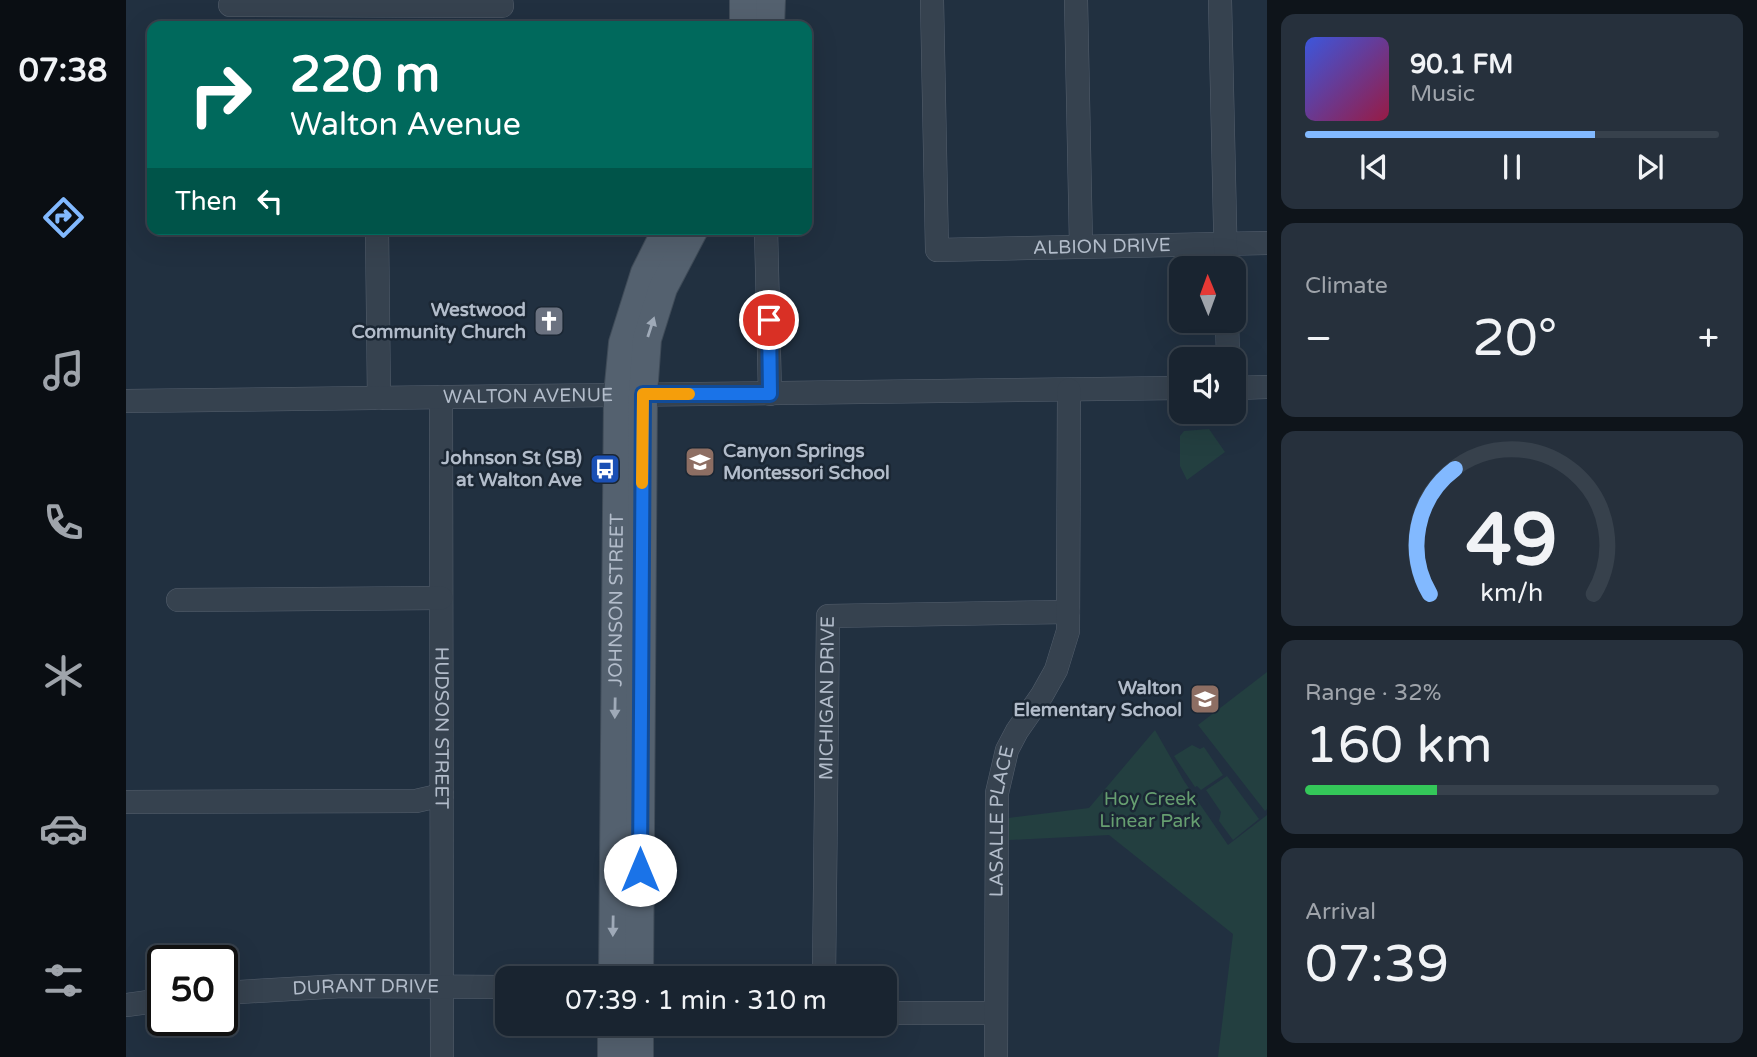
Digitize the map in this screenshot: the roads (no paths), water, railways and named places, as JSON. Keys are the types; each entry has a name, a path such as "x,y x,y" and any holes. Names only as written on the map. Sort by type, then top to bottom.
{"main road":[{"path":"744,0 744,21"},
{"path":"770,21 771,0"},
{"name":"JOHNSON STREET","path":"639,966 630,395 623,343 645,273 664,235"},
{"name":"JOHNSON STREET","path":"612,966 630,395 663,288 691,235"},
{"path":"612,1036 612,1057"},
{"path":"639,1036 639,1057"}],"street":[{"name":"ALBION DRIVE","path":"932,0 937,250 1267,243"},
{"path":"1076,0 1081,245"},
{"path":"1220,0 1226,256"},
{"path":"230,5 501,3"},
{"path":"377,235 379,398"},
{"path":"766,235 770,394"},
{"path":"1246,388 1267,387"},
{"name":"WALTON AVENUE","path":"126,401 1169,388"},
{"name":"LASALLE PLACE","path":"996,1057 996,793 1000,772 1017,731 1056,670 1068,631 1069,390"},
{"name":"HUDSON STREET","path":"441,397 442,1057"},
{"path":"178,600 441,598"},
{"name":"MICHIGAN DRIVE","path":"824,966 828,616 1069,612"},
{"path":"126,802 416,801 442,795"},
{"name":"DURANT DRIVE","path":"238,992 342,986 495,987"},
{"path":"126,1005 147,1002"},
{"path":"897,1013 994,1013"}],"place":[{"name":"Westwood Community Church","path":"549,321"},
{"name":"Canyon Springs Montessori School","path":"700,462"},
{"name":"Johnson St (SB) at Walton Ave","path":"605,469"},
{"name":"Walton Elementary School","path":"1205,699"}],"park label":[{"name":"Hoy Creek Linear Park","path":"1150,810"}]}
